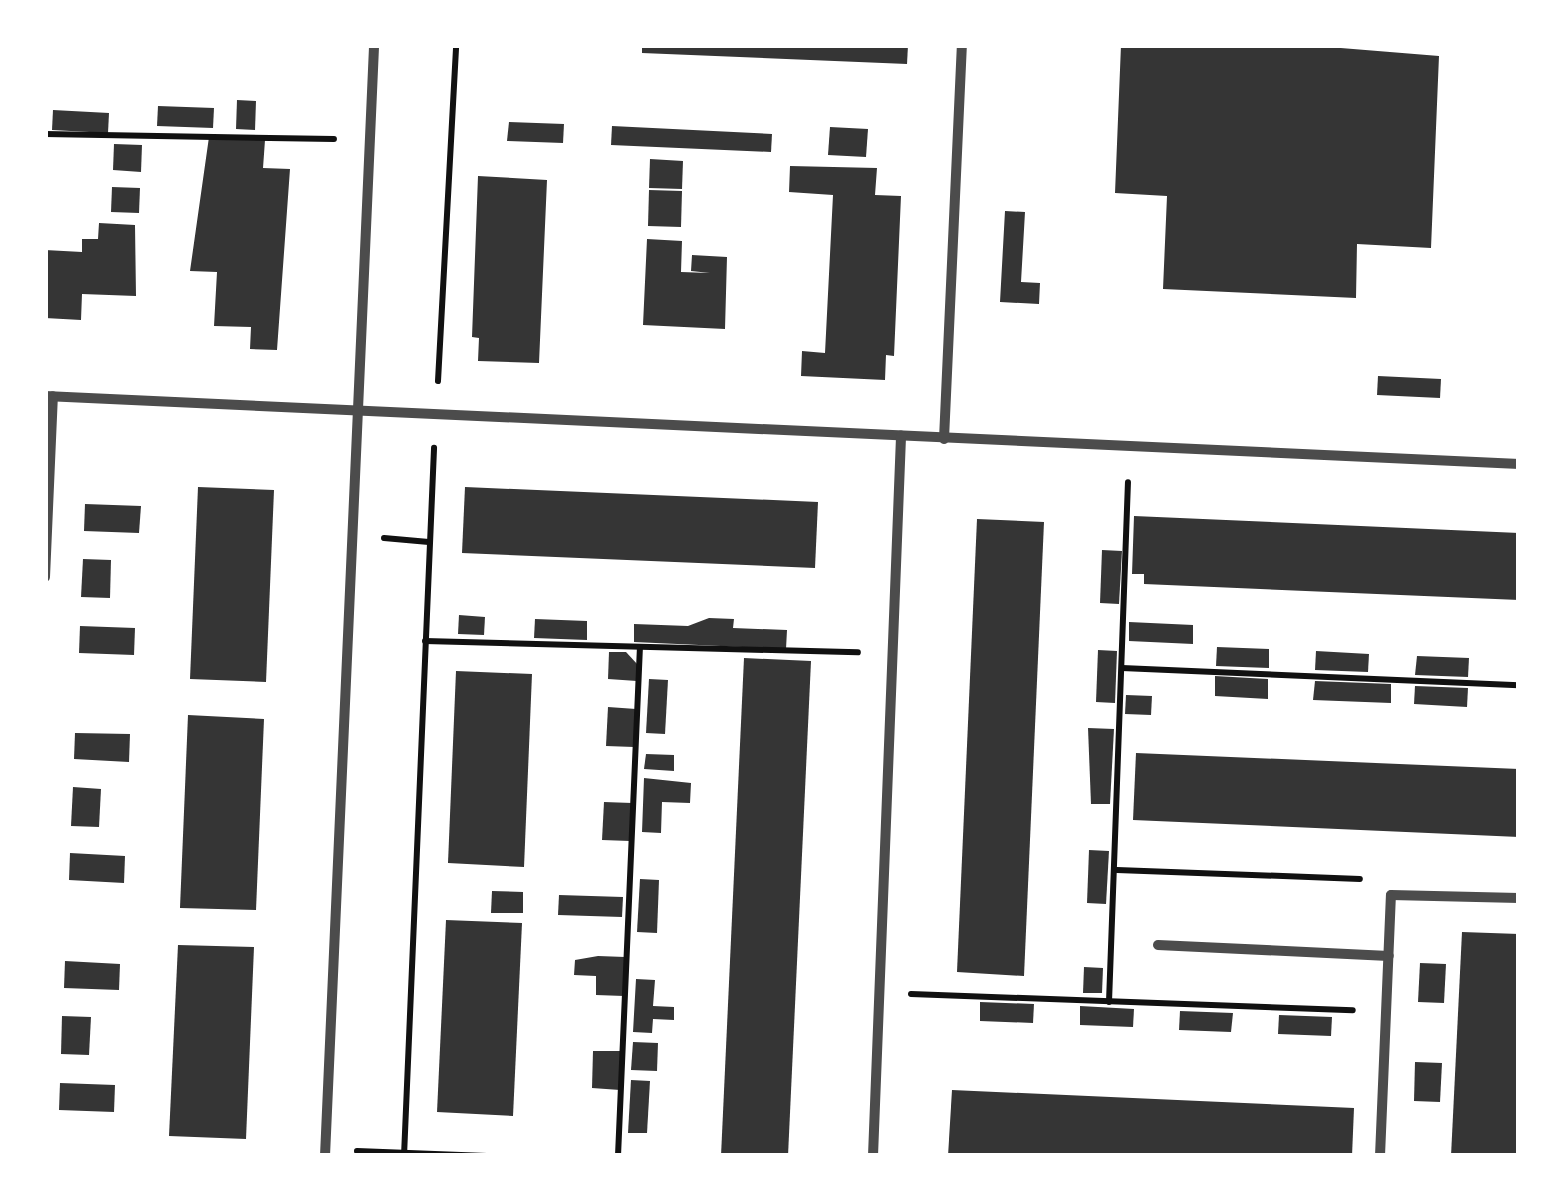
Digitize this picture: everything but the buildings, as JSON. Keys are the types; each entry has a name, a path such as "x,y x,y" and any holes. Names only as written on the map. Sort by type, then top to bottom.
{"street":[{"path":"326,1153 374,45"},
{"path":"944,439 962,45"},
{"path":"45,578 49,396 436,412 1129,450 1519,464"},
{"path":"873,1156 902,436"},
{"path":"1380,1156 1390,895 1519,898"},
{"path":"1158,946 1389,956"}],"path":[{"path":"404,1154 425,641 456,45"},
{"path":"45,134 370,139"},
{"path":"1109,1002 1117,870 1129,450"},
{"path":"425,641 894,653"},
{"path":"618,1156 640,647"},
{"path":"1122,668 1519,685"},
{"path":"1117,870 1370,880"},
{"path":"880,993 1386,1012"},
{"path":"326,1153 487,1156"}]}
